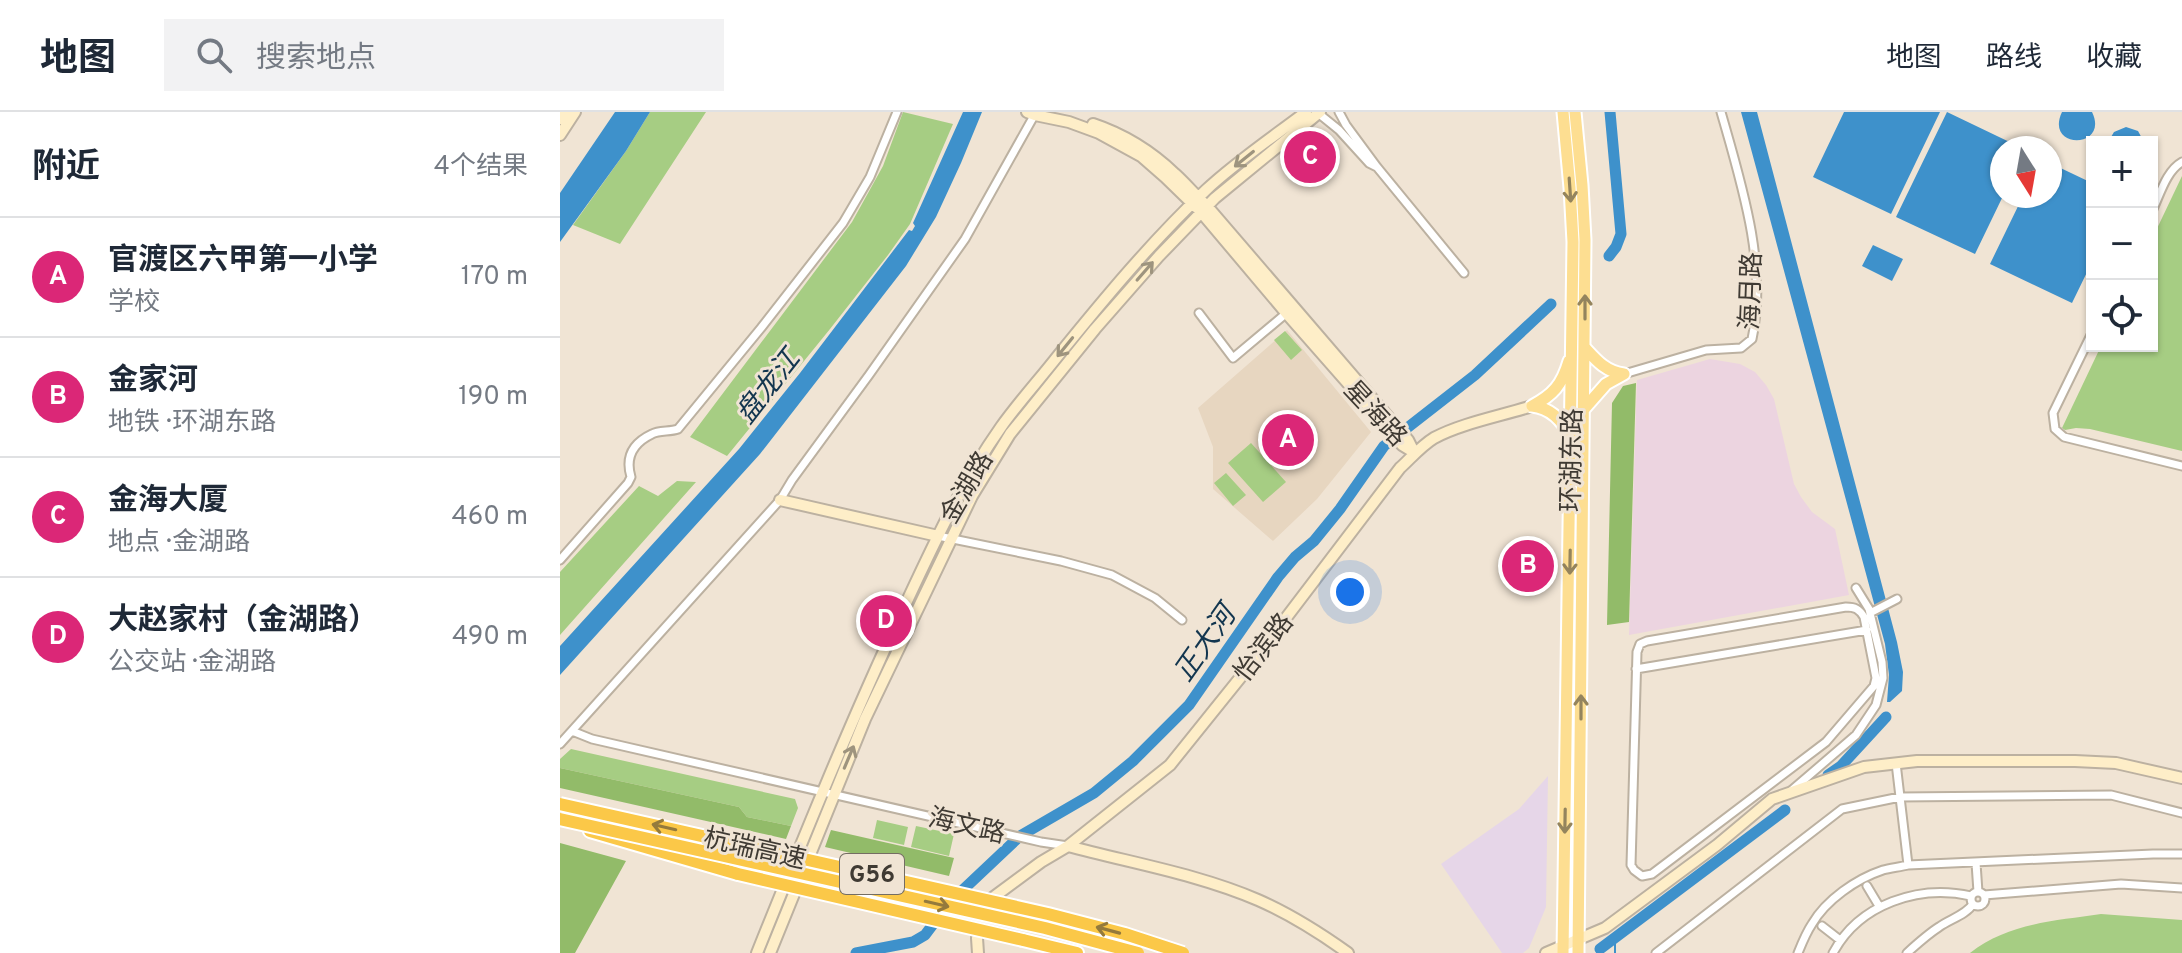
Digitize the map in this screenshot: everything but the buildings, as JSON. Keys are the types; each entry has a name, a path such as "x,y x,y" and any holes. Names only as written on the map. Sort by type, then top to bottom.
{"highway":[{"name":"杭瑞高速","path":"560,804 1048,914 1183,953"},
{"name":"杭瑞高速","path":"560,820 1023,923 1138,953"},
{"path":"560,820 758,879 1077,953"}],"main road":[{"name":"环湖东路","path":"1563,112 1584,409 1578,947"},
{"name":"环湖东路","path":"1563,949 1572,439 1585,240 1575,112"},
{"path":"1532,406 1549,397 1557,388 1579,349 1614,373 1624,374"},
{"path":"1584,409 1606,384 1624,374"},
{"path":"1532,406 1557,417 1572,439"}],"street":[{"path":"560,119 564,112"},
{"path":"560,135 575,112"},
{"path":"560,560 628,483 631,477 629,457 637,444 653,433 678,429 843,223 870,177 897,112"},
{"name":"星海路","path":"1049,112 1099,126 1124,137 1174,173 1415,453"},
{"path":"1315,112 1339,130 1369,163 1377,167"},
{"name":"金湖路","path":"770,953 854,715 938,536 1001,427 1086,321 1150,248 1315,112"},
{"path":"1339,112 1377,167 1464,273"},
{"name":"海月路","path":"1624,374 1706,350 1741,348 1752,339 1756,302 1752,243 1743,188 1721,112"},
{"path":"560,744 780,500 965,239 1033,113"},
{"name":"星海路","path":"1033,113 1084,127 1141,156 1200,205"},
{"path":"2153,208 2171,172 2182,162"},
{"name":"金湖路","path":"757,953 828,793 972,496 1010,434 1200,205"},
{"path":"1199,313 1233,358 1290,311"},
{"path":"2086,345 2053,413 2055,429 2064,437 2182,466"},
{"name":"怡滨路","path":"991,899 1068,846 1170,765 1400,468 1415,453 1432,439 1449,431 1532,406"},
{"path":"780,500 1061,561 1112,575 1155,598 1182,620"},
{"path":"1791,792 1856,735 1876,705 1883,672 1873,612 1856,588"},
{"path":"1873,612 1893,601"},
{"path":"1846,607 1860,611 1867,630 1876,678 1874,686 1826,742 1647,876 1634,870 1631,865 1636,669 1640,644 1846,607"},
{"path":"1636,669 1867,630"},
{"name":"海文路","path":"572,731 592,739 1068,846 1227,888 1285,914 1348,953"},
{"path":"1546,953 1578,947 1717,845 1772,799 1864,767 1917,761 2095,762 2140,767 2182,778"},
{"path":"1896,763 1908,865"},
{"path":"1765,789 1772,799"},
{"path":"1656,953 1842,809 1900,797 2111,795 2182,813"},
{"path":"1708,832 1717,845"},
{"path":"1798,953 1812,922 1840,894 1858,881 1883,870 1908,865 2182,854"},
{"path":"1907,953 1922,939 1969,909 1977,897 1976,863"},
{"path":"1833,953 1840,940 1859,920 1879,906 1904,897 1958,893 1977,897 2121,884 2182,888"},
{"path":"1867,886 1879,906"},
{"path":"1822,926 1840,940"},
{"path":"977,938 978,953"}],"shaded area":[{"path":"1287,330 1371,432 1317,499 1273,541 1213,489 1213,447 1198,408"},
{"path":"1710,359 1740,364 1755,372 1766,385 1774,399 1794,484 1812,512 1835,529 1849,595 1629,635 1637,380"},
{"path":"1548,776 1546,907 1529,948 1523,953 1502,953 1441,864 1519,809"}],"green space":[{"path":"650,112 706,112 620,244 573,225 626,151"},
{"path":"903,112 953,124 910,224 727,456 690,437 852,222 883,166"},
{"path":"2182,176 2182,451 2090,429 2062,428 2098,352 2158,352 2158,226"},
{"path":"1285,331 1302,350 1291,360 1274,340"},
{"path":"1636,383 1629,622 1607,625 1612,403 1623,386"},
{"path":"1251,443 1286,482 1263,502 1228,463"},
{"path":"1226,473 1246,495 1233,506 1214,483"},
{"path":"677,481 696,482 560,635 560,572 639,486 658,496"},
{"path":"571,749 795,799 798,808 791,826 747,817 739,807 560,768 560,759"},
{"path":"560,768 739,807 747,817 791,826 786,839 560,788"},
{"path":"877,820 908,827 904,845 873,838"},
{"path":"916,826 954,834 949,856 911,847"},
{"path":"831,830 954,858 949,876 825,847"},
{"path":"560,843 626,861 575,953 560,953"},
{"path":"2101,914 2182,920 2182,953 1970,953 2016,929"}],"water":[{"path":"615,112 650,112 626,151 560,242 560,193"},
{"path":"963,112 982,112 936,217 906,266 760,454 560,675 560,646 739,449 909,230 912,231"},
{"path":"1741,112 1757,112 1897,642 1903,672 1902,691 1890,702 1887,702 1889,675 1885,644"},
{"path":"1844,112 1940,112 1891,214 1813,177"},
{"path":"1947,112 1997,136 1990,136 1990,208 1997,208 1975,254 1896,217"},
{"path":"2062,112 2092,112 2095,124 2092,133 2077,140 2062,133 2059,124"},
{"path":"2126,127 2138,131 2141,136 2112,136"},
{"path":"2062,169 2086,180 2086,274 2072,303 1990,264 2017,208 2062,208"},
{"path":"1873,245 1903,259 1892,281 1862,266"}],"waterway":[{"name":"正大河","path":"1609,256 1621,234 1610,112"},
{"name":"正大河","path":"856,953 913,942 925,935 949,903 1020,836 1094,793 1133,761 1189,705 1278,577 1340,509 1384,446 1475,375 1551,304"},
{"path":"1828,775 1841,766 1886,717"},
{"path":"1600,949 1785,810"},
{"path":"1615,938 1615,953"}],"place":[{"name":"金海大厦","path":"1310,157"},
{"name":"官渡区六甲第一小学","path":"1288,440"},
{"name":"金家河","path":"1528,566"},
{"name":"大赵家村（金湖路）","path":"886,621"}],"water label":[{"name":"盘龙江","path":"767,386"}]}
